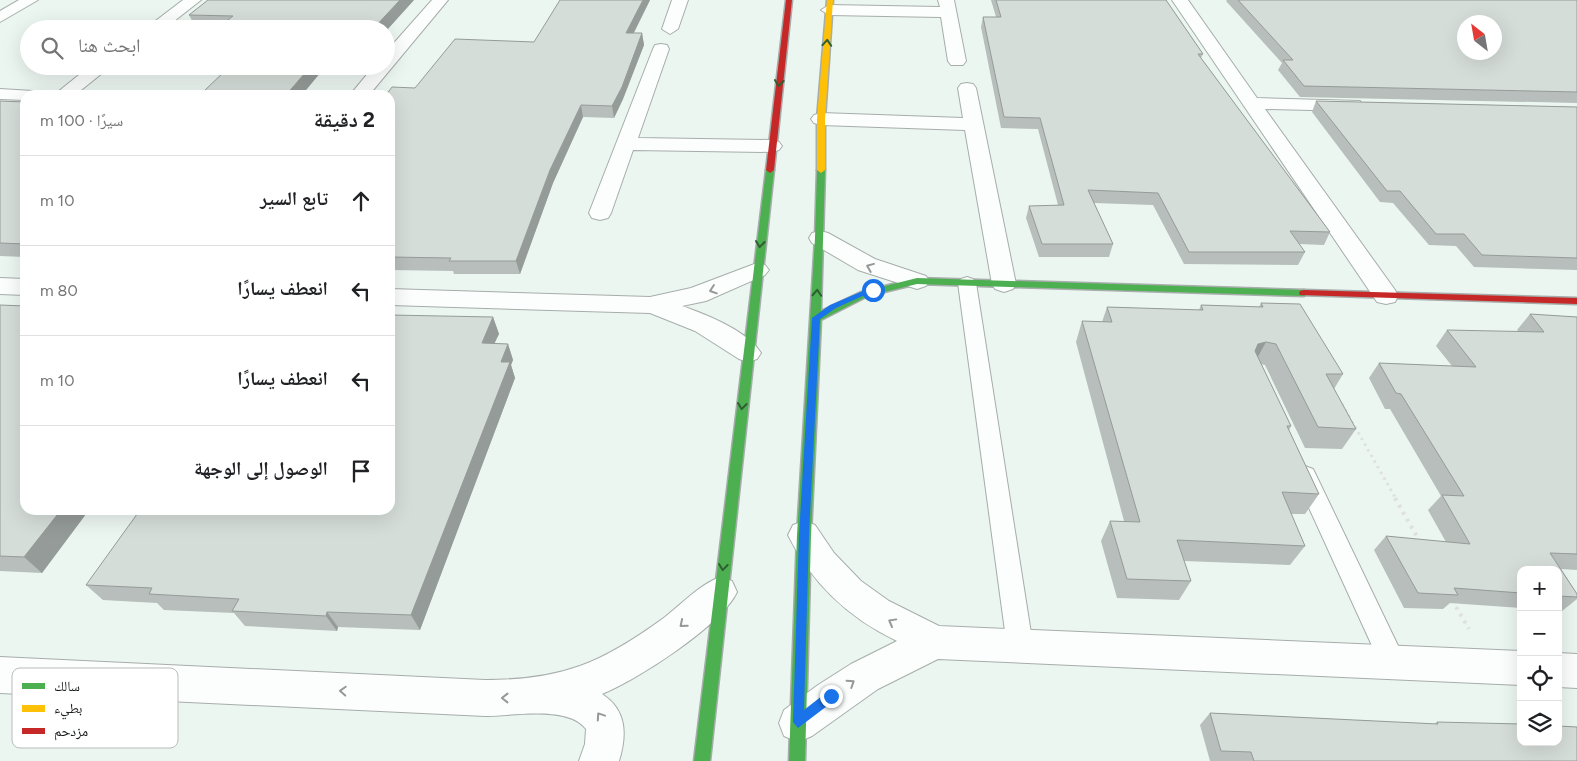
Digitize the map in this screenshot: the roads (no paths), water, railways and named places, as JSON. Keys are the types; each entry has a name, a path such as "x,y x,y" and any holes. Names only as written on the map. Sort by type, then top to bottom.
{"main road":[{"path":"702,761 757,270 790,0"},
{"path":"797,761 804,535 820,238 821,119 830,5"},
{"path":"782,60 796,57"},
{"path":"810,104 821,119"},
{"path":"816,318 852,297 894,285 917,281 1577,301"}],"street":[{"path":"0,17 30,0"},
{"path":"165,20 193,0"},
{"path":"395,52 440,0"},
{"path":"670,29 680,0"},
{"path":"1180,0 1386,296"},
{"path":"830,5 947,6 958,60"},
{"path":"600,213 661,49"},
{"path":"70,90 90,75"},
{"path":"363,90 376,75"},
{"path":"967,88 1004,284"},
{"path":"0,94 20,95"},
{"path":"1252,103 1370,106"},
{"path":"821,119 973,124"},
{"path":"625,144 772,146"},
{"path":"820,238 852,259 893,275 917,281"},
{"path":"395,297 650,304 697,295 733,282 757,270"},
{"path":"0,286 20,287"},
{"path":"650,304 678,312 704,323 728,337 748,353"},
{"path":"804,535 825,567 855,598 892,623 937,642 1505,668"},
{"path":"548,695 593,680 627,665 658,645 720,592"},
{"path":"798,722 831,696 866,674 901,656 937,642"},
{"path":"1562,670 1577,671"},
{"path":"178,683 484,698 548,695 579,701 596,709 606,724 606,745 598,761"}],"lane":[{"path":"967,282 1020,646"},
{"path":"1297,459 1393,662"}]}
